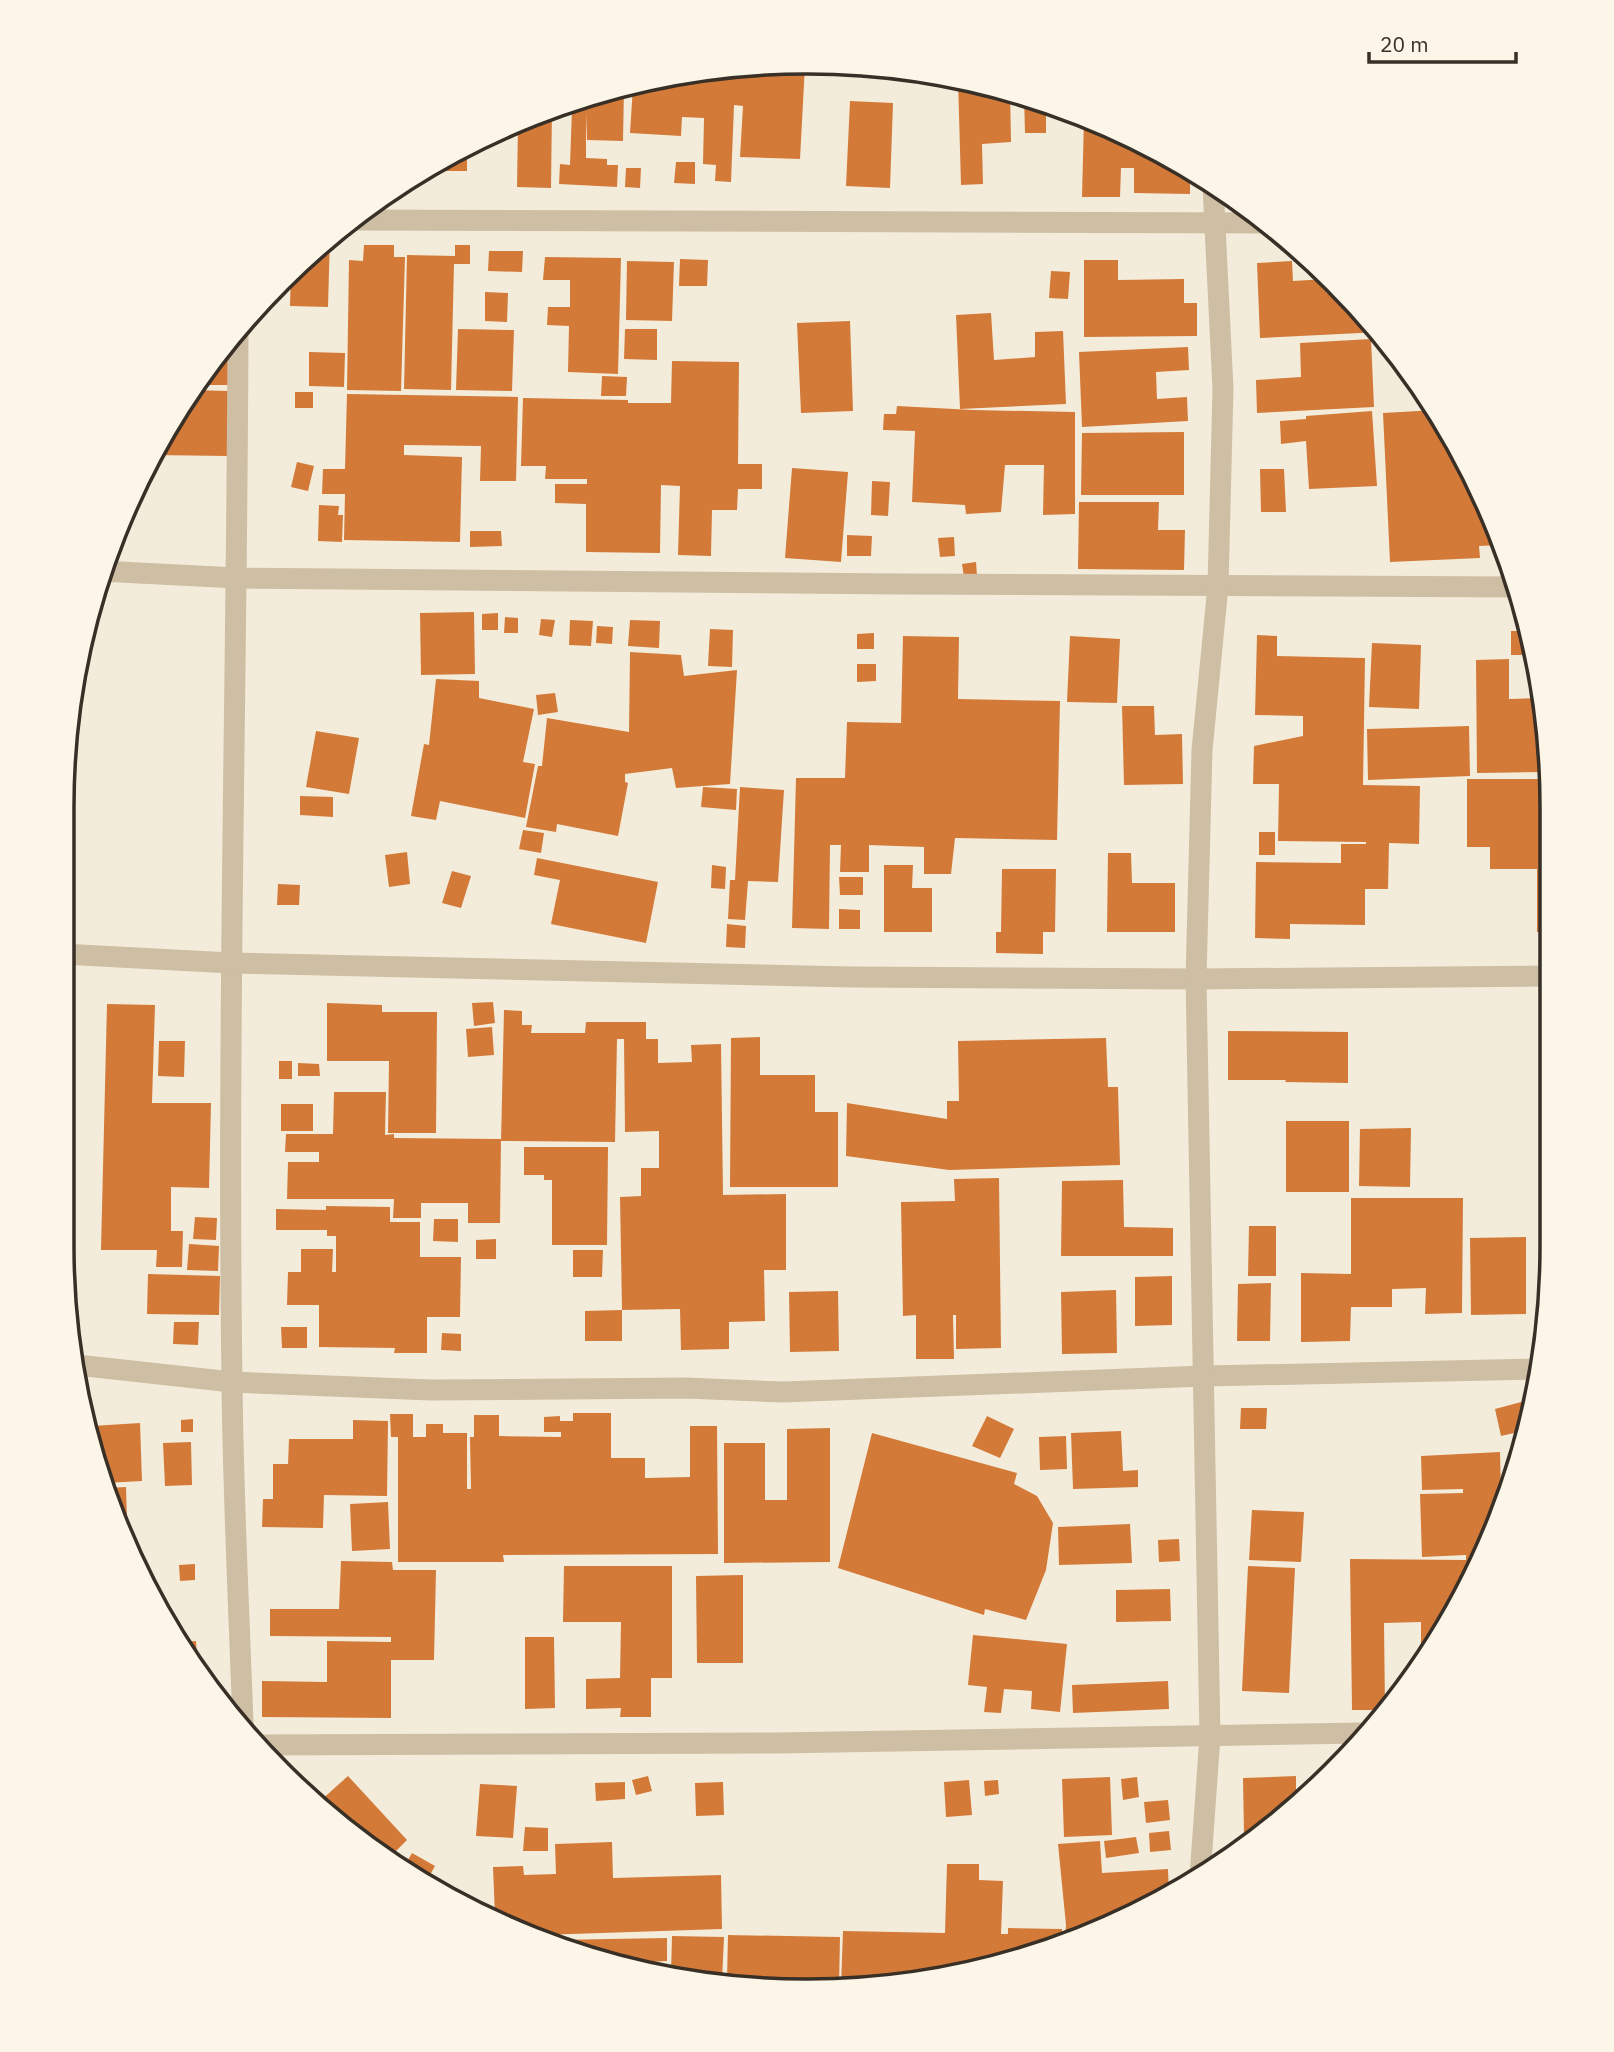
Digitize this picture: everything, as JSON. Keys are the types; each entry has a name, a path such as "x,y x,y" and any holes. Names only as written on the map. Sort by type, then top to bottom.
{"street":[{"path":"1201,1864 1210,1736 1196,979 1202,750 1218,586 1223,389 1213,196"},
{"path":"367,220 1251,223"},
{"path":"238,345 231,963 232,1382 243,1713"},
{"path":"112,572 237,578 1507,587"},
{"path":"74,955 231,963 851,977 1196,979 1540,976"},
{"path":"84,1366 232,1382 431,1390 686,1388 783,1392 1204,1376 1529,1369"},
{"path":"271,1745 763,1743 1354,1733"}],"building":[{"path":"805,74 800,159 740,157 743,106 734,105 731,182 715,181 716,165 703,164 704,118 682,117 681,136 630,133 632,95 711,80"},
{"path":"958,90 1010,102 1011,142 982,144 983,184 961,185"},
{"path":"624,97 623,141 587,140 586,112 586,158 607,159 607,165 618,165 617,187 559,184 560,164 570,165 572,112"},
{"path":"850,101 893,103 890,188 846,186"},
{"path":"1024,106 1046,113 1046,133 1025,133"},
{"path":"552,119 551,188 517,187 518,133"},
{"path":"1084,127 1131,149 1190,182 1190,194 1134,193 1134,168 1121,168 1120,197 1082,197"},
{"path":"467,158 467,171 442,171"},
{"path":"676,162 695,162 695,184 674,183"},
{"path":"626,168 641,168 640,188 625,187"},
{"path":"364,245 394,245 394,257 405,257 401,391 347,390 349,260 363,261"},
{"path":"455,245 470,245 470,264 454,264 451,390 404,389 407,255 455,256"},
{"path":"330,250 328,307 290,306 291,286"},
{"path":"489,251 523,251 522,272 488,271"},
{"path":"545,257 621,258 618,374 568,372 569,326 547,325 548,307 570,307 570,280 543,280"},
{"path":"680,259 708,260 707,286 679,286"},
{"path":"1084,260 1118,260 1118,280 1184,279 1184,303 1197,303 1197,336 1084,337"},
{"path":"627,261 674,262 672,321 626,320"},
{"path":"1292,261 1293,281 1317,280 1326,288 1326,293 1330,293 1366,333 1260,338 1257,263"},
{"path":"1051,271 1070,272 1068,299 1049,298"},
{"path":"485,292 508,293 507,322 485,321"},
{"path":"991,313 994,360 1035,357 1035,332 1063,331 1066,404 960,409 956,315"},
{"path":"850,321 853,411 801,413 797,323"},
{"path":"458,329 514,330 512,391 456,390"},
{"path":"625,329 657,329 657,360 624,359"},
{"path":"1371,339 1374,407 1257,413 1256,380 1301,377 1300,343"},
{"path":"1188,347 1189,370 1156,372 1157,399 1187,397 1188,421 1082,427 1079,352"},
{"path":"309,352 345,353 344,387 309,386"},
{"path":"230,354 230,385 207,385"},
{"path":"672,361 739,362 738,464 762,464 762,489 738,489 737,510 712,510 711,556 678,555 680,486 661,485 660,553 586,552 586,504 555,503 555,484 587,484 587,479 545,479 546,466 521,466 523,398 671,403"},
{"path":"602,376 627,377 626,396 601,396"},
{"path":"203,390 229,391 228,456 164,455"},
{"path":"295,392 313,392 313,408 295,408"},
{"path":"347,394 518,397 516,481 480,481 481,446 404,445 404,455 462,457 460,542 344,540 345,494 322,494 323,469 345,469"},
{"path":"897,406 1075,412 1075,514 1043,515 1044,465 1005,465 1001,512 966,514 965,505 912,502 915,431 883,430 884,414 896,414"},
{"path":"1372,411 1377,486 1309,489 1306,441 1281,444 1280,421 1306,419 1306,416"},
{"path":"1424,411 1465,483 1485,526 1492,545 1479,546 1480,558 1390,562 1383,413"},
{"path":"1184,432 1184,495 1081,495 1082,433"},
{"path":"297,462 314,466 308,491 291,487"},
{"path":"792,468 848,472 841,562 785,558"},
{"path":"1260,469 1284,469 1286,512 1261,512"},
{"path":"872,481 890,482 888,516 871,515"},
{"path":"1079,502 1159,502 1158,530 1185,530 1184,570 1078,569"},
{"path":"319,505 339,506 338,515 343,515 342,542 318,541"},
{"path":"470,531 501,531 502,546 470,547"},
{"path":"847,535 872,536 871,556 847,556"},
{"path":"954,537 955,556 940,557 938,538"},
{"path":"976,562 977,576 964,577 962,564"},
{"path":"474,612 475,674 421,675 420,613"},
{"path":"498,613 498,630 482,630 482,614"},
{"path":"505,617 518,618 518,633 504,633"},
{"path":"541,619 555,620 552,637 539,635"},
{"path":"570,620 593,621 591,646 569,645"},
{"path":"630,620 660,621 659,648 628,646"},
{"path":"597,626 613,627 612,644 596,643"},
{"path":"710,629 733,630 732,667 708,666"},
{"path":"1511,631 1519,631 1524,655 1511,655"},
{"path":"874,633 874,649 857,649 857,634"},
{"path":"1257,635 1277,636 1277,656 1365,658 1363,785 1420,786 1419,844 1389,843 1388,889 1365,889 1365,925 1290,924 1290,939 1255,938 1256,862 1341,863 1341,844 1366,844 1278,841 1279,784 1253,784 1254,746 1303,736 1303,716 1255,715"},
{"path":"903,636 959,637 958,699 1060,701 1057,840 955,838 951,874 924,874 924,847 869,845 869,872 840,872 841,845 830,845 829,929 792,928 796,778 845,778 847,722 901,723"},
{"path":"1070,636 1120,639 1117,703 1067,702"},
{"path":"1372,643 1421,645 1419,709 1369,707"},
{"path":"630,652 681,655 684,676 737,670 730,784 676,788 672,768 625,774 625,782 628,783 618,836 557,824 556,832 526,827 538,766 542,766 547,718 629,732"},
{"path":"1509,659 1509,699 1532,698 1539,772 1477,773 1476,660"},
{"path":"857,664 876,664 876,681 857,682"},
{"path":"436,679 479,681 479,698 534,709 523,762 535,764 525,818 440,801 436,820 411,816 424,744 429,745"},
{"path":"555,693 558,712 538,715 536,695"},
{"path":"1122,706 1154,706 1155,735 1182,734 1183,784 1124,785"},
{"path":"1469,726 1470,776 1368,780 1367,729"},
{"path":"316,731 359,738 349,794 306,787"},
{"path":"1467,779 1539,779 1540,932 1537,932 1537,869 1490,869 1490,847 1467,847"},
{"path":"703,787 737,789 736,810 701,807"},
{"path":"740,787 784,790 778,882 748,881 745,920 728,919 730,880 735,880"},
{"path":"300,796 333,797 333,817 300,815"},
{"path":"523,830 544,833 541,853 519,849"},
{"path":"1259,832 1275,832 1275,855 1259,855"},
{"path":"407,852 410,884 389,887 385,855"},
{"path":"1108,853 1131,853 1132,883 1175,883 1175,932 1107,932"},
{"path":"537,858 658,882 646,943 551,924 560,880 534,875"},
{"path":"712,865 726,867 725,889 711,888"},
{"path":"884,865 913,865 912,888 932,888 932,932 884,932"},
{"path":"1002,869 1056,869 1055,932 1043,932 1043,954 996,953 996,932 1001,932"},
{"path":"452,871 471,876 461,908 442,903"},
{"path":"839,877 863,877 863,895 840,895"},
{"path":"278,884 300,885 299,905 277,905"},
{"path":"839,909 860,910 860,929 839,929"},
{"path":"727,924 746,926 745,948 726,947"},
{"path":"493,1002 495,1023 474,1026 472,1003"},
{"path":"327,1003 382,1005 382,1012 437,1012 436,1133 388,1133 389,1061 327,1061"},
{"path":"107,1004 155,1005 152,1103 211,1103 209,1188 171,1187 171,1231 183,1231 182,1267 156,1267 157,1250 101,1250"},
{"path":"504,1010 522,1011 522,1025 532,1025 531,1033 585,1033 586,1022 646,1022 646,1039 658,1039 658,1063 692,1062 691,1045 721,1044 723,1195 786,1194 786,1270 764,1270 765,1321 729,1322 729,1349 681,1350 680,1309 622,1310 620,1197 641,1196 641,1168 659,1168 659,1131 625,1132 624,1039 617,1039 615,1142 501,1141"},
{"path":"492,1027 494,1055 468,1057 466,1029"},
{"path":"1228,1031 1348,1032 1348,1083 1228,1080"},
{"path":"760,1037 760,1075 815,1075 815,1112 838,1112 838,1187 730,1187 731,1038"},
{"path":"1106,1038 1108,1087 1118,1087 1120,1165 949,1170 846,1156 847,1103 947,1119 947,1101 959,1101 958,1041"},
{"path":"159,1041 185,1041 184,1077 158,1076"},
{"path":"279,1061 292,1061 292,1079 279,1079"},
{"path":"298,1063 319,1064 320,1076 298,1076"},
{"path":"334,1092 386,1092 385,1135 394,1134 394,1138 501,1139 500,1223 468,1223 468,1203 421,1203 421,1218 393,1218 394,1199 287,1199 288,1162 319,1162 319,1152 285,1152 286,1134 333,1134"},
{"path":"281,1104 313,1104 313,1131 281,1131"},
{"path":"1286,1121 1349,1121 1349,1192 1286,1192"},
{"path":"1411,1128 1410,1187 1359,1186 1360,1129"},
{"path":"524,1147 608,1147 607,1245 552,1245 552,1180 544,1180 544,1175 524,1175"},
{"path":"999,1178 1001,1348 956,1349 956,1315 953,1315 954,1359 916,1359 916,1315 903,1316 901,1202 955,1201 954,1179"},
{"path":"1123,1180 1124,1227 1173,1228 1173,1256 1061,1256 1062,1181"},
{"path":"1351,1198 1463,1198 1462,1313 1425,1314 1426,1288 1392,1289 1392,1307 1351,1307 1350,1341 1301,1342 1301,1273 1351,1274"},
{"path":"326,1206 390,1207 390,1222 420,1222 420,1257 461,1257 460,1317 427,1317 427,1353 394,1353 395,1348 319,1347 319,1305 287,1305 288,1272 301,1272 301,1249 333,1249 332,1272 336,1272 336,1236 327,1236 327,1230 276,1230 276,1209 326,1210"},
{"path":"195,1217 217,1218 216,1240 193,1239"},
{"path":"434,1219 458,1219 458,1242 433,1241"},
{"path":"1249,1226 1276,1226 1276,1276 1248,1276"},
{"path":"1526,1237 1526,1314 1471,1315 1470,1238"},
{"path":"496,1239 496,1259 476,1259 476,1240"},
{"path":"189,1244 219,1246 218,1271 187,1270"},
{"path":"573,1250 603,1250 602,1277 573,1277"},
{"path":"148,1274 220,1276 219,1315 147,1314"},
{"path":"1172,1276 1172,1325 1135,1326 1135,1277"},
{"path":"1271,1283 1270,1341 1237,1341 1238,1284"},
{"path":"1116,1290 1117,1353 1062,1354 1061,1292"},
{"path":"838,1291 839,1351 790,1352 789,1292"},
{"path":"622,1310 622,1341 585,1341 585,1311"},
{"path":"174,1322 199,1322 198,1345 173,1344"},
{"path":"281,1327 307,1327 307,1348 282,1348"},
{"path":"442,1333 461,1334 461,1351 441,1350"},
{"path":"1523,1401 1517,1432 1501,1436 1495,1409"},
{"path":"1241,1408 1267,1408 1266,1429 1240,1429"},
{"path":"573,1413 611,1413 611,1458 645,1458 645,1478 690,1477 690,1426 717,1426 718,1554 503,1555 504,1562 398,1562 398,1437 391,1437 390,1414 413,1414 413,1437 426,1437 426,1424 443,1424 443,1433 467,1433 467,1489 471,1489 470,1437 474,1437 474,1415 499,1415 499,1436 561,1437 561,1432 544,1432 544,1417 560,1416 560,1421 573,1421"},
{"path":"987,1416 1014,1429 1000,1458 972,1446"},
{"path":"193,1419 193,1432 181,1432 181,1420"},
{"path":"353,1420 388,1421 387,1496 324,1495 323,1528 262,1527 263,1499 273,1499 273,1464 288,1464 289,1439 353,1439"},
{"path":"140,1423 142,1481 113,1483 96,1426"},
{"path":"830,1428 830,1562 724,1563 724,1443 765,1443 765,1500 787,1500 787,1429"},
{"path":"1121,1431 1123,1471 1138,1470 1138,1487 1073,1489 1071,1433"},
{"path":"872,1433 1017,1473 1014,1484 1037,1496 1053,1523 1046,1570 1026,1620 985,1609 984,1615 838,1568"},
{"path":"1066,1436 1067,1469 1040,1470 1039,1437"},
{"path":"191,1442 192,1485 165,1486 163,1443"},
{"path":"1500,1452 1501,1484 1465,1569 1421,1646 1421,1622 1384,1623 1385,1697 1374,1710 1352,1710 1350,1559 1466,1560 1466,1555 1422,1557 1420,1494 1463,1493 1463,1489 1422,1490 1421,1456"},
{"path":"126,1487 127,1520 127,1520 114,1488"},
{"path":"388,1502 390,1549 352,1551 350,1504"},
{"path":"1252,1510 1304,1512 1301,1562 1249,1560"},
{"path":"1130,1524 1132,1563 1059,1565 1058,1527"},
{"path":"1179,1539 1180,1561 1159,1562 1158,1540"},
{"path":"341,1561 392,1562 393,1570 436,1570 434,1660 391,1660 391,1718 262,1717 262,1681 327,1682 327,1641 391,1642 391,1637 270,1636 270,1609 339,1609"},
{"path":"195,1564 195,1580 180,1581 179,1565"},
{"path":"564,1566 672,1566 672,1678 651,1678 651,1717 620,1717 621,1708 586,1709 586,1679 620,1678 621,1622 563,1622"},
{"path":"1248,1566 1295,1568 1289,1693 1242,1691"},
{"path":"743,1575 743,1663 697,1663 696,1576"},
{"path":"1170,1589 1171,1621 1116,1622 1116,1590"},
{"path":"973,1635 1067,1644 1060,1712 1031,1709 1032,1691 1004,1689 1001,1713 984,1712 987,1687 968,1685"},
{"path":"525,1637 554,1637 555,1708 525,1709"},
{"path":"190,1641 196,1641 197,1653"},
{"path":"1168,1681 1169,1709 1073,1713 1072,1685"},
{"path":"348,1776 407,1840 395,1852 324,1797"},
{"path":"648,1776 652,1791 636,1795 632,1780"},
{"path":"1296,1776 1296,1791 1244,1834 1244,1834 1243,1778"},
{"path":"1110,1777 1112,1835 1064,1837 1062,1779"},
{"path":"1137,1777 1139,1797 1123,1800 1121,1779"},
{"path":"969,1780 972,1815 946,1817 944,1782"},
{"path":"998,1780 999,1794 985,1796 984,1781"},
{"path":"625,1782 625,1799 596,1801 595,1783"},
{"path":"723,1782 724,1815 696,1816 695,1783"},
{"path":"480,1784 517,1786 513,1838 476,1836"},
{"path":"1168,1800 1170,1820 1146,1823 1144,1802"},
{"path":"525,1827 548,1828 548,1851 523,1851"},
{"path":"1169,1831 1171,1850 1150,1852 1149,1833"},
{"path":"1136,1837 1139,1853 1106,1858 1104,1841"},
{"path":"1100,1841 1102,1873 1168,1869 1169,1883 1131,1903 1066,1932 1058,1844"},
{"path":"612,1842 613,1878 721,1875 722,1929 556,1934 495,1908 493,1867 523,1866 524,1875 556,1874 555,1844"},
{"path":"412,1853 435,1866 430,1874 408,1860"},
{"path":"947,1864 979,1864 979,1880 1003,1881 1001,1934 1008,1934 1008,1928 1062,1929 1062,1933 997,1954 903,1972 841,1978 843,1931 945,1933"},
{"path":"728,1935 840,1937 839,1978 807,1979 727,1974"},
{"path":"672,1936 724,1937 722,1973 671,1965"},
{"path":"667,1938 667,1961 653,1962 617,1954 570,1940"}]}
